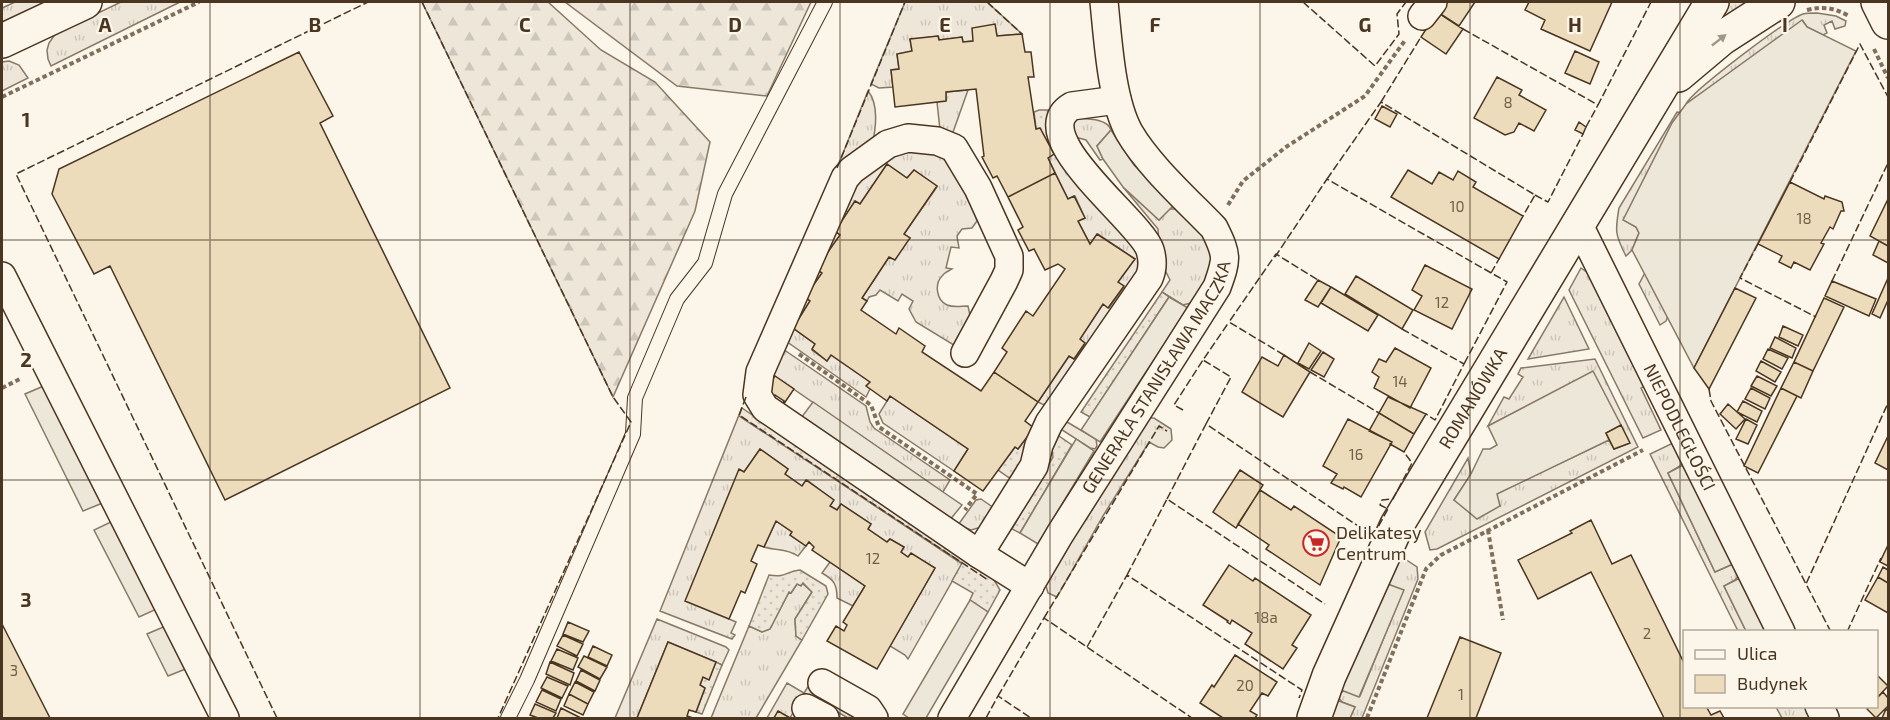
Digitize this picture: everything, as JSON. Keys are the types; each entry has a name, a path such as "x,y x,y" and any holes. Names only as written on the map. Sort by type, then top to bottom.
{"street":[{"path":"2,41 86,2"},
{"name":"GENERAŁA STANISŁAWA MACZKA","path":"952,718 1060,534 1217,287 1226,261 1222,243 1214,228 1142,153 1128,130 1115,92 1104,2"},
{"name":"ROMANÓWKA","path":"1314,718 1329,676 1398,525 1712,2"},
{"name":"ROMANÓWKA","path":"1659,92 1722,38 1791,6"},
{"path":"1864,9 1881,35"},
{"path":"980,554 1034,466 1039,445 1049,423 1149,278 1153,268 1150,249 1082,170 1059,130 1061,117 1065,110 1072,106 1118,100"},
{"path":"965,353 1009,270 1009,256 978,188 954,148 937,141 908,138 888,144 852,170 845,178 760,372 757,395 765,408 1030,586"},
{"name":"NIEPODLEGŁOŚCI","path":"1578,224 1780,630"},
{"path":"2,276 225,718"},
{"path":"822,683 868,710 874,718"}],"lane":[{"path":"508,718 527,680 630,442 633,434 635,398 673,309 705,264 725,194 825,2"}],"path":[{"path":"2,97 199,2"},
{"path":"1791,6 1840,10 1864,9"},
{"path":"1214,228 1243,181 1286,147 1365,96 1428,9"},
{"path":"1881,35 1888,78"},
{"path":"775,338 871,405 879,427 977,494 948,532"},
{"path":"1367,718 1426,569 1441,555 1643,450"},
{"path":"1488,530 1503,621"}],"green space":[{"path":"15,2 48,2 2,25 2,8"},
{"path":"121,2 180,2 51,66 47,50 56,33"},
{"path":"422,2 548,2 601,50 655,82 710,142 695,211 613,397"},
{"path":"565,2 811,2 767,96 677,86"},
{"path":"905,2 987,2 1022,34 997,36 995,25 973,41 963,42 962,37 939,40 938,36 910,40 912,51 897,54 899,69 891,70 893,87 879,88 871,84"},
{"path":"1720,2 1749,2 1709,32"},
{"path":"1817,13 1836,16 1846,21 1845,26 1835,29 1832,21 1824,25 1827,33 1823,35 1807,27 1803,21 1686,104 1721,71 1778,29 1803,14"},
{"path":"9,61 19,65 28,78 2,91 2,62"},
{"path":"968,90 952,135 940,130 937,102 946,100 946,92"},
{"path":"868,91 875,110 872,145 837,168"},
{"path":"1053,110 1062,153 1054,154 1040,128 1036,129 1034,112"},
{"path":"1677,112 1683,113 1624,220 1636,227 1639,233 1632,250 1626,256 1617,233 1619,208"},
{"path":"1074,118 1096,120 1109,126 1111,130 1097,146 1103,159 1100,160 1086,140 1071,136"},
{"path":"914,149 952,157 979,214 972,228 962,229 957,236 959,248 951,247 946,268 952,269 940,278 937,287 943,303 955,307 968,306 971,320 957,347 916,322 909,309 913,301 902,294 898,301 880,290 867,301 862,298 889,257 910,238 904,234 937,187 914,170 907,178 887,164 860,204 855,201 848,212 840,207 846,187 891,153"},
{"path":"1062,153 1145,262 1049,405 1038,402 1069,356 1074,359 1085,344 1080,339 1103,304 1109,308 1124,287 1118,282 1135,259 1098,234 1090,244 1078,221 1085,218 1075,196 1068,199 1048,158"},
{"path":"1123,187 1159,220 1169,209 1178,209 1205,235 1212,257 1211,265 1205,281 1191,303 1183,305 1162,292 1170,280 1159,245 1158,229"},
{"path":"829,223 840,235 817,269 822,273 805,297 810,301 793,328 815,344 812,350 827,361 831,355 870,382 867,386 870,389 866,397 783,339"},
{"path":"1581,268 1588,273 1645,386 1641,388 1661,430 1643,438 1569,290"},
{"path":"1647,269 1670,311 1666,321 1660,325 1639,284"},
{"path":"1162,292 1169,297 1090,417 1081,412"},
{"path":"1564,297 1589,349 1528,359"},
{"path":"780,347 866,406 874,428 950,480 943,492 766,370"},
{"path":"1595,359 1638,447 1437,549 1430,550 1425,532 1468,458 1471,474 1454,500 1500,506 1496,494 1609,440 1614,449 1629,443 1593,372 1488,426 1504,397 1509,399 1523,377 1518,374 1521,368"},
{"path":"890,396 968,449 954,471 883,423 879,414"},
{"path":"742,408 990,573 1000,590 988,612 970,600 973,593 952,581 962,563 739,416"},
{"path":"739,415 962,564 908,659 890,646 935,568 911,554 908,557 901,552 904,547 890,539 887,542 868,529 871,524 841,504 837,510 830,506 833,500 807,480 802,486 785,474 788,469 760,449 744,472 740,470 729,619 736,622 731,633 735,635 732,639 660,611"},
{"path":"1148,418 1154,418 1171,429 1172,440 1164,448 1149,442 1057,597 1048,593 1046,586 1103,487"},
{"path":"1067,422 1096,439 1095,449 1056,426"},
{"path":"1034,428 1033,445 1011,478 1008,477 998,470 1015,447 1018,449"},
{"path":"1053,432 1072,445 1020,533 1012,529 1053,457 1051,443"},
{"path":"1673,443 1682,462 1680,466 1668,473 1715,572 1731,565 1738,567 1740,574 1724,586 1746,630 1738,630 1650,454"},
{"path":"981,499 994,508 985,526 971,530 958,525 976,500"},
{"path":"776,521 806,546 798,556 794,553 764,547"},
{"path":"1405,559 1417,567 1418,579 1362,718 1350,718 1355,707 1342,702 1338,697 1339,693 1344,691 1360,696 1403,591 1385,583 1396,562"},
{"path":"830,562 865,586 853,606 837,598 834,583 822,573"},
{"path":"800,570 826,586 828,594 802,640 796,636 795,619 812,592 803,583 801,586 797,584 791,593 789,592 770,629 762,632 749,626 769,575 779,576"},
{"path":"802,583 812,592 795,619 796,636 802,640 756,718 711,718 749,626 762,632 770,629 789,592 791,593 797,584"},
{"path":"657,619 729,650 722,665 668,642 637,718 615,718"},
{"path":"716,662 722,665 702,714 696,712 705,688 700,685 703,677 709,679"},
{"path":"787,683 804,693 790,718 778,712 774,718 767,718"},
{"path":"809,685 864,718 848,718 804,693"},
{"path":"1777,708 1809,708 1814,718 1782,718"}],"shaded area":[{"path":"1802,20 1807,27 1856,51 1694,368 1632,250 1639,233 1636,227 1623,220 1672,123 1686,104"},
{"path":"1111,130 1134,165 1175,204 1159,220 1123,187 1103,159 1097,146"},
{"path":"1169,297 1188,308 1100,442 1081,430"},
{"path":"1593,371 1621,425 1606,433 1609,440 1497,494 1500,506 1477,519 1454,500 1471,474 1483,449 1490,449 1497,445 1488,426"},
{"path":"46,385 105,502 83,511 25,394"},
{"path":"813,402 962,505 949,521 798,422"},
{"path":"1076,439 1094,451 1038,544 1020,533"},
{"path":"1687,463 1735,563 1715,572 1668,473"},
{"path":"115,520 159,608 139,617 94,530"},
{"path":"1742,577 1768,630 1746,630 1724,586"},
{"path":"1385,583 1404,590 1359,697 1341,690"},
{"path":"970,600 988,612 926,718 909,718 903,714"},
{"path":"168,625 188,668 168,676 147,634"},
{"path":"1336,700 1355,707 1350,718 1329,718"}],"building":[{"path":"1447,2 1475,2 1459,26 1439,13"},
{"path":"1529,2 1612,2 1590,51 1541,29 1545,20 1525,10"},
{"path":"1437,12 1463,29 1446,54 1421,37"},
{"path":"995,24 997,36 1022,34 1025,52 1031,52 1034,77 1028,77 1036,129 1040,128 1054,154 1048,158 1055,173 1008,197 997,176 993,178 982,157 984,156 976,89 946,92 946,101 895,107 891,70 899,69 897,54 912,51 910,39 938,36 939,40 962,37 963,42 973,41 972,28"},
{"path":"1575,51 1599,62 1590,84 1565,73"},
{"path":"299,52 333,116 320,123 450,388 225,500 110,266 94,274 52,194 59,169"},
{"path":"1497,77 1522,90 1519,95 1546,110 1534,131 1519,123 1514,132 1505,135 1474,118"},
{"path":"1382,106 1397,114 1390,127 1375,119"},
{"path":"1579,122 1586,127 1583,134 1575,130"},
{"path":"887,164 907,178 914,170 937,186 904,234 910,238 895,260 889,257 862,298 867,301 861,310 896,334 899,328 925,346 922,352 981,391 994,372 1038,402 1025,421 1034,428 1018,449 1015,447 983,491 954,471 968,449 890,396 887,401 866,386 870,382 831,355 827,361 812,349 815,344 793,328 810,301 805,297 822,273 816,269 840,235 835,231 855,201 860,204"},
{"path":"1408,170 1432,184 1439,172 1453,180 1458,171 1476,182 1473,187 1523,216 1499,259 1391,197"},
{"path":"1055,173 1068,199 1074,196 1085,218 1078,221 1090,244 1097,234 1135,259 1118,282 1124,286 1108,308 1103,304 1080,339 1085,343 1074,359 1069,356 1038,402 994,372 1007,352 1002,348 1026,311 1033,316 1065,269 1058,264 1045,270 1034,249 1029,251 1018,230 1023,227 1008,197"},
{"path":"1790,182 1824,199 1825,196 1842,202 1844,211 1841,211 1833,229 1830,227 1810,270 1794,262 1791,268 1779,262 1782,256 1758,244"},
{"path":"1888,199 1888,246 1870,236"},
{"path":"1879,241 1888,246 1888,263 1873,255"},
{"path":"1425,265 1472,289 1452,329 1414,310 1422,296 1412,290"},
{"path":"1356,276 1413,310 1402,329 1345,294"},
{"path":"1888,278 1888,300 1880,318 1872,314"},
{"path":"1318,280 1331,287 1318,307 1305,300"},
{"path":"1832,281 1876,299 1869,316 1825,296"},
{"path":"1331,287 1378,315 1368,331 1321,303"},
{"path":"1735,288 1756,298 1709,389 1694,368"},
{"path":"1824,298 1844,307 1813,371 1794,362"},
{"path":"1783,326 1803,335 1798,346 1779,337"},
{"path":"1775,337 1796,348 1792,358 1770,348"},
{"path":"1309,343 1321,351 1309,369 1298,363"},
{"path":"1395,348 1431,368 1410,408 1374,388 1379,377 1372,372 1379,359 1386,362"},
{"path":"1768,349 1788,358 1782,369 1763,359"},
{"path":"1323,352 1334,359 1324,377 1311,370"},
{"path":"1284,355 1310,372 1283,417 1242,392 1262,357 1278,366"},
{"path":"1761,361 1781,372 1775,382 1756,371"},
{"path":"1794,362 1813,371 1801,398 1781,388"},
{"path":"775,376 794,389 781,408 784,401 775,395 772,400 763,392"},
{"path":"1757,376 1777,386 1771,396 1751,386"},
{"path":"1751,388 1770,398 1765,409 1745,399"},
{"path":"1781,388 1797,396 1758,473 1744,466"},
{"path":"1388,397 1426,414 1414,434 1379,413"},
{"path":"1743,401 1762,411 1757,422 1737,412"},
{"path":"1728,404 1745,419 1736,429 1720,414"},
{"path":"1379,413 1414,434 1404,452 1390,444 1392,442 1369,431"},
{"path":"1348,419 1392,442 1361,497 1344,487 1343,489 1331,483 1337,474 1323,466"},
{"path":"1746,419 1757,425 1748,444 1736,439"},
{"path":"1621,425 1630,443 1614,449 1606,433"},
{"path":"1888,436 1888,470 1875,463"},
{"path":"760,449 788,469 785,474 802,486 806,480 834,500 830,506 837,510 841,504 871,524 868,529 887,542 890,539 904,547 901,552 908,557 911,553 935,568 877,669 827,641 836,626 844,631 847,625 843,622 865,586 812,550 814,547 809,542 806,546 790,535 792,532 776,521 764,547 758,545 751,561 757,564 745,593 741,591 729,619 685,601 739,469 744,472"},
{"path":"1240,470 1263,485 1236,528 1213,512"},
{"path":"1260,490 1291,510 1294,506 1341,537 1320,585 1266,549 1269,545 1238,524"},
{"path":"1591,520 1612,564 1631,555 1683,661 1683,708 1707,708 1711,715 1720,711 1724,718 1664,718 1591,572 1538,599 1518,560 1572,533 1570,531"},
{"path":"1888,545 1888,566 1880,562"},
{"path":"1229,565 1253,581 1255,578 1311,615 1292,645 1297,648 1283,669 1245,644 1252,633 1232,620 1230,624 1203,605"},
{"path":"1883,567 1888,570 1888,583 1878,577"},
{"path":"1878,577 1888,583 1888,613 1865,600"},
{"path":"568,622 589,631 583,642 563,634"},
{"path":"2,624 50,718 2,718"},
{"path":"563,635 583,644 577,656 557,646"},
{"path":"1460,637 1501,653 1476,718 1427,718"},
{"path":"668,642 716,662 709,680 703,677 700,685 705,688 696,712 689,710 687,716 693,718 637,718"},
{"path":"593,646 612,655 607,666 588,657"},
{"path":"557,649 578,658 573,670 551,661"},
{"path":"1235,655 1277,682 1268,696 1262,693 1250,711 1257,715 1255,718 1223,718 1200,703 1212,685 1214,687"},
{"path":"584,656 607,667 600,679 578,667"},
{"path":"550,662 574,673 570,685 546,674"},
{"path":"581,670 600,680 595,691 576,681"},
{"path":"1878,676 1888,686 1878,697"},
{"path":"547,677 568,686 562,698 541,688"},
{"path":"575,682 594,692 588,704 569,694"},
{"path":"542,690 561,699 556,711 536,702"},
{"path":"1883,692 1888,698 1888,706 1876,718 1867,709 1878,708 1878,697"},
{"path":"569,694 588,704 583,715 564,706"},
{"path":"535,704 556,713 553,718 538,718 530,715"},
{"path":"561,708 581,718 557,718"},
{"path":"1886,709 1888,718 1882,718"},
{"path":"778,711 790,718 774,718"}],"fence":[{"path":"277,718 16,174 368,2"},
{"path":"422,2 613,397 631,422 498,718"},
{"path":"837,168 905,2"},
{"path":"987,2 1022,34"},
{"path":"1303,2 1375,66 1399,34 1397,14 1406,2"},
{"path":"1463,29 1598,105 1651,2"},
{"path":"1381,102 1421,37"},
{"path":"1790,182 1860,44 1888,97"},
{"path":"1327,179 1381,102 1535,195 1523,216"},
{"path":"1586,127 1598,105"},
{"path":"1535,195 1548,202 1583,134"},
{"path":"1832,281 1888,163"},
{"path":"1275,257 1327,179 1507,282 1464,364"},
{"path":"1758,244 1740,278 1816,317"},
{"path":"1284,355 1229,322 1276,254 1318,280"},
{"path":"1491,273 1499,259"},
{"path":"1206,424 1231,377 1203,360 1229,322"},
{"path":"1402,329 1464,364 1435,420 1426,414"},
{"path":"1183,410 1174,405 1203,360"},
{"path":"1310,372 1379,413"},
{"path":"1709,389 1711,401 1806,584"},
{"path":"746,397 739,415 988,580"},
{"path":"1830,630 1806,584 1888,403"},
{"path":"1167,499 1206,424 1373,536 1388,509 1380,505 1382,500 1393,499 1412,463 1404,452"},
{"path":"1044,618 1159,426 1167,431"},
{"path":"1127,575 1167,499 1325,604"},
{"path":"1848,630 1881,558"},
{"path":"1087,647 1127,575 1302,690 1299,698"},
{"path":"998,696 1044,618 1192,718"},
{"path":"986,718 998,696 1031,718"}],"place":[{"name":"Delikatesy Centrum","path":"1316,543"}]}
